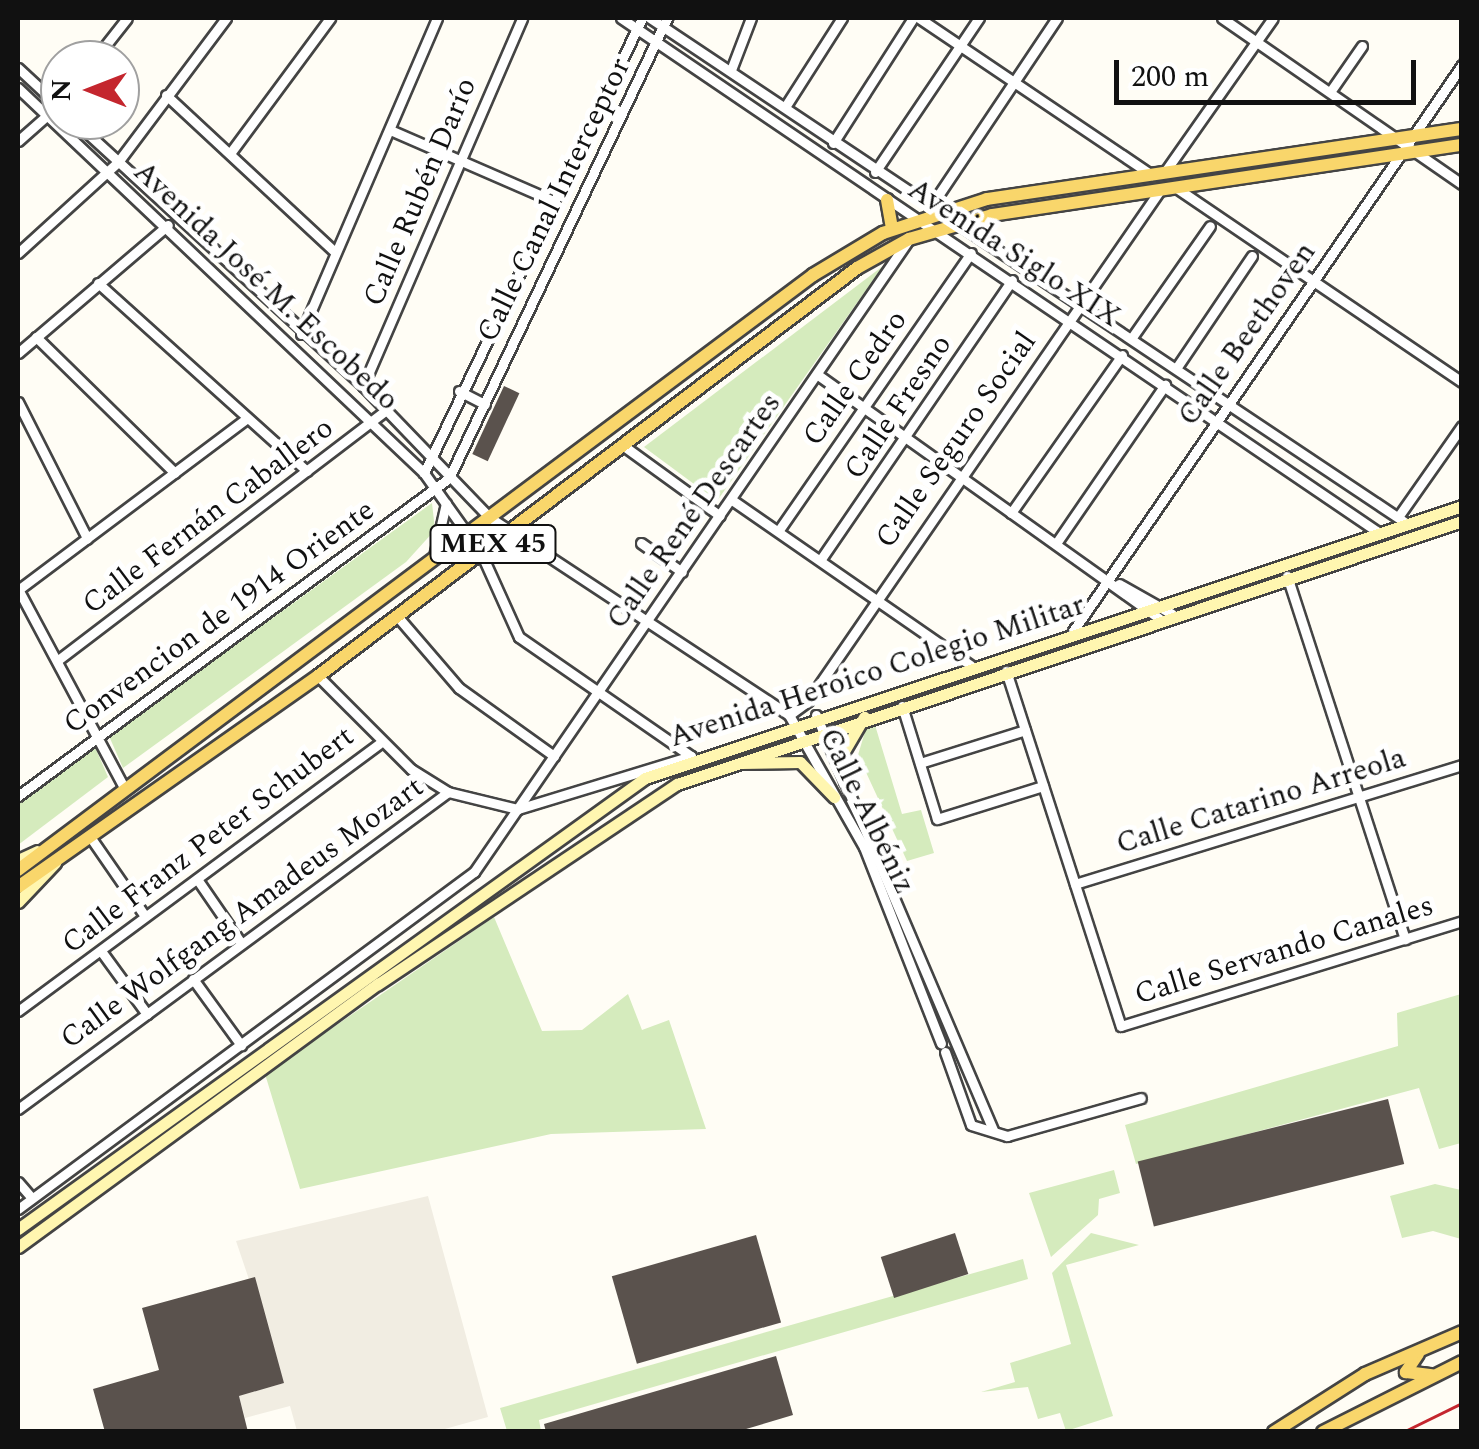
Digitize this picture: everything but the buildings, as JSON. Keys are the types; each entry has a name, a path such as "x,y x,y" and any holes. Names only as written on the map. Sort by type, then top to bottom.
{"main road":[{"name":"MEX 45","path":"18,887 23,868 41,850 123,786 813,275 892,229 935,211 1159,180 1462,129"},
{"name":"MEX 45","path":"23,868 54,863 94,841 481,553 620,444 909,239 962,221 1159,180 1175,187 1462,145"},
{"path":"887,200 892,229"},
{"path":"1274,1432 1462,1332"},
{"path":"1438,1343 1406,1368 1440,1374"},
{"path":"1322,1432 1462,1362"}],"street":[{"path":"110,40 127,18"},
{"path":"18,253 118,162 226,18"},
{"path":"231,152 330,18"},
{"path":"293,344 303,331 437,18"},
{"name":"Calle Rubén Darío","path":"363,386 522,18"},
{"name":"Avenida Siglo XIX","path":"622,18 1378,532"},
{"name":"Calle Canal Interceptor","path":"424,473 459,391 642,18"},
{"name":"Avenida Siglo XIX","path":"650,18 875,172 935,211 962,221 1402,520"},
{"name":"Calle Canal Interceptor","path":"449,478 667,18"},
{"path":"730,70 750,18"},
{"path":"785,107 842,18"},
{"path":"834,142 916,18 963,45 1159,180"},
{"path":"875,172 979,18"},
{"path":"935,211 1057,18"},
{"path":"1222,18 1404,140 1415,153 1462,184"},
{"name":"Calle Seguro Social","path":"792,719 808,702 1082,303 1159,180 1273,18"},
{"path":"1330,92 1362,46"},
{"name":"Calle Beethoven","path":"1072,631 1115,581 1230,402 1315,283 1404,140 1462,65"},
{"path":"18,68 40,88"},
{"name":"Avenida José M. Escobedo","path":"18,88 40,109"},
{"path":"166,96 336,252"},
{"path":"18,141 40,122"},
{"path":"390,130 463,158 551,200"},
{"name":"Avenida José M. Escobedo","path":"73,140 376,422 424,473 481,553 519,637 691,756"},
{"name":"Avenida José M. Escobedo","path":"95,140 363,386 488,517"},
{"path":"1175,187 1462,382"},
{"path":"18,352 178,216"},
{"path":"1132,336 1210,226"},
{"name":"Calle René Descartes","path":"518,809 909,239"},
{"name":"Calle Cedro","path":"780,530 971,252"},
{"path":"1177,367 1252,256"},
{"name":"Calle Fresno","path":"822,559 908,440 1012,280"},
{"path":"98,283 307,471"},
{"path":"36,337 176,472"},
{"path":"1012,513 1122,355"},
{"path":"818,375 960,478 1160,611"},
{"path":"1057,542 1165,385"},
{"path":"459,391 484,404"},
{"path":"18,402 87,538"},
{"name":"Calle Fernán Caballero","path":"58,660 376,422 386,410"},
{"path":"123,786 100,734 18,590 247,418"},
{"path":"448,420 470,434"},
{"path":"1402,520 1462,426"},
{"path":"620,444 720,516"},
{"name":"Convencion de 1914 Oriente","path":"18,796 449,478"},
{"path":"732,500 878,597 970,665"},
{"path":"434,556 446,504"},
{"name":"Avenida Heroico Colegio Militar","path":"18,1246 378,984 660,793 722,765 1005,669 1402,520 1462,506"},
{"name":"Calle Albéniz","path":"488,517 512,528 651,619 792,719 834,797 936,1030 971,1125 994,1130"},
{"name":"Avenida Heroico Colegio Militar","path":"18,1229 611,799 691,756 792,719 816,715 1072,631 1147,609 1172,614 1462,521"},
{"path":"641,544 682,572"},
{"path":"1287,576 1362,797 1405,939"},
{"path":"1115,581 1147,609"},
{"path":"397,616 459,688 554,756"},
{"path":"1005,669 1075,884"},
{"path":"318,676 379,744 448,792 518,809 691,756"},
{"path":"901,703 937,819 1043,786"},
{"path":"844,781 848,738 867,714"},
{"name":"Calle Albéniz","path":"816,715 952,1023 994,1130"},
{"path":"920,763 1024,730"},
{"name":"Calle Franz Peter Schubert","path":"18,1011 379,744"},
{"path":"722,765 800,762 834,797"},
{"name":"Calle Catarino Arreola","path":"1075,884 1462,765"},
{"name":"Calle Wolfgang Amadeus Mozart","path":"18,1109 448,792"},
{"path":"18,1209 474,872 518,809"},
{"path":"94,841 145,916"},
{"path":"18,902 54,863"},
{"path":"197,879 241,943"},
{"name":"Calle Servando Canales","path":"1075,884 1121,1026 1462,921"},
{"path":"101,951 146,1014"},
{"path":"194,979 241,1045"},
{"path":"936,1030 952,1023"},
{"path":"964,1100 979,1094"},
{"path":"994,1130 1023,1135 1142,1098"},
{"path":"18,1182 32,1198"}],"green space":[{"path":"883,266 717,501 644,447"},
{"path":"432,503 435,530 406,562 123,768 109,736"},
{"path":"867,725 875,725 902,814 921,810 934,853 907,861 858,755"},
{"path":"95,747 108,777 18,845 18,804"},
{"path":"494,917 542,1031 582,1030 628,994 642,1030 669,1020 706,1129 551,1134 300,1189 265,1074"},
{"path":"1461,994 1461,1143 1439,1149 1419,1088 1136,1164 1125,1125 1398,1046 1397,1013"},
{"path":"1114,1170 1120,1193 1099,1199 1098,1215 1051,1257 1029,1193"},
{"path":"1435,1184 1461,1190 1461,1239 1433,1231 1402,1238 1390,1196"},
{"path":"1091,1233 1139,1245 1066,1265 1113,1416 1066,1431 1060,1413 1038,1419 1028,1387 981,1392 1015,1382 1010,1363 1071,1344 1052,1273"},
{"path":"1023,1259 1028,1279 539,1420 541,1431 507,1431 500,1408"}],"shaded area":[{"path":"428,1196 488,1417 434,1432 297,1431 290,1406 245,1418 239,1396 284,1383 236,1241"}],"railway":[{"path":"1403,1432 1462,1403"}]}
